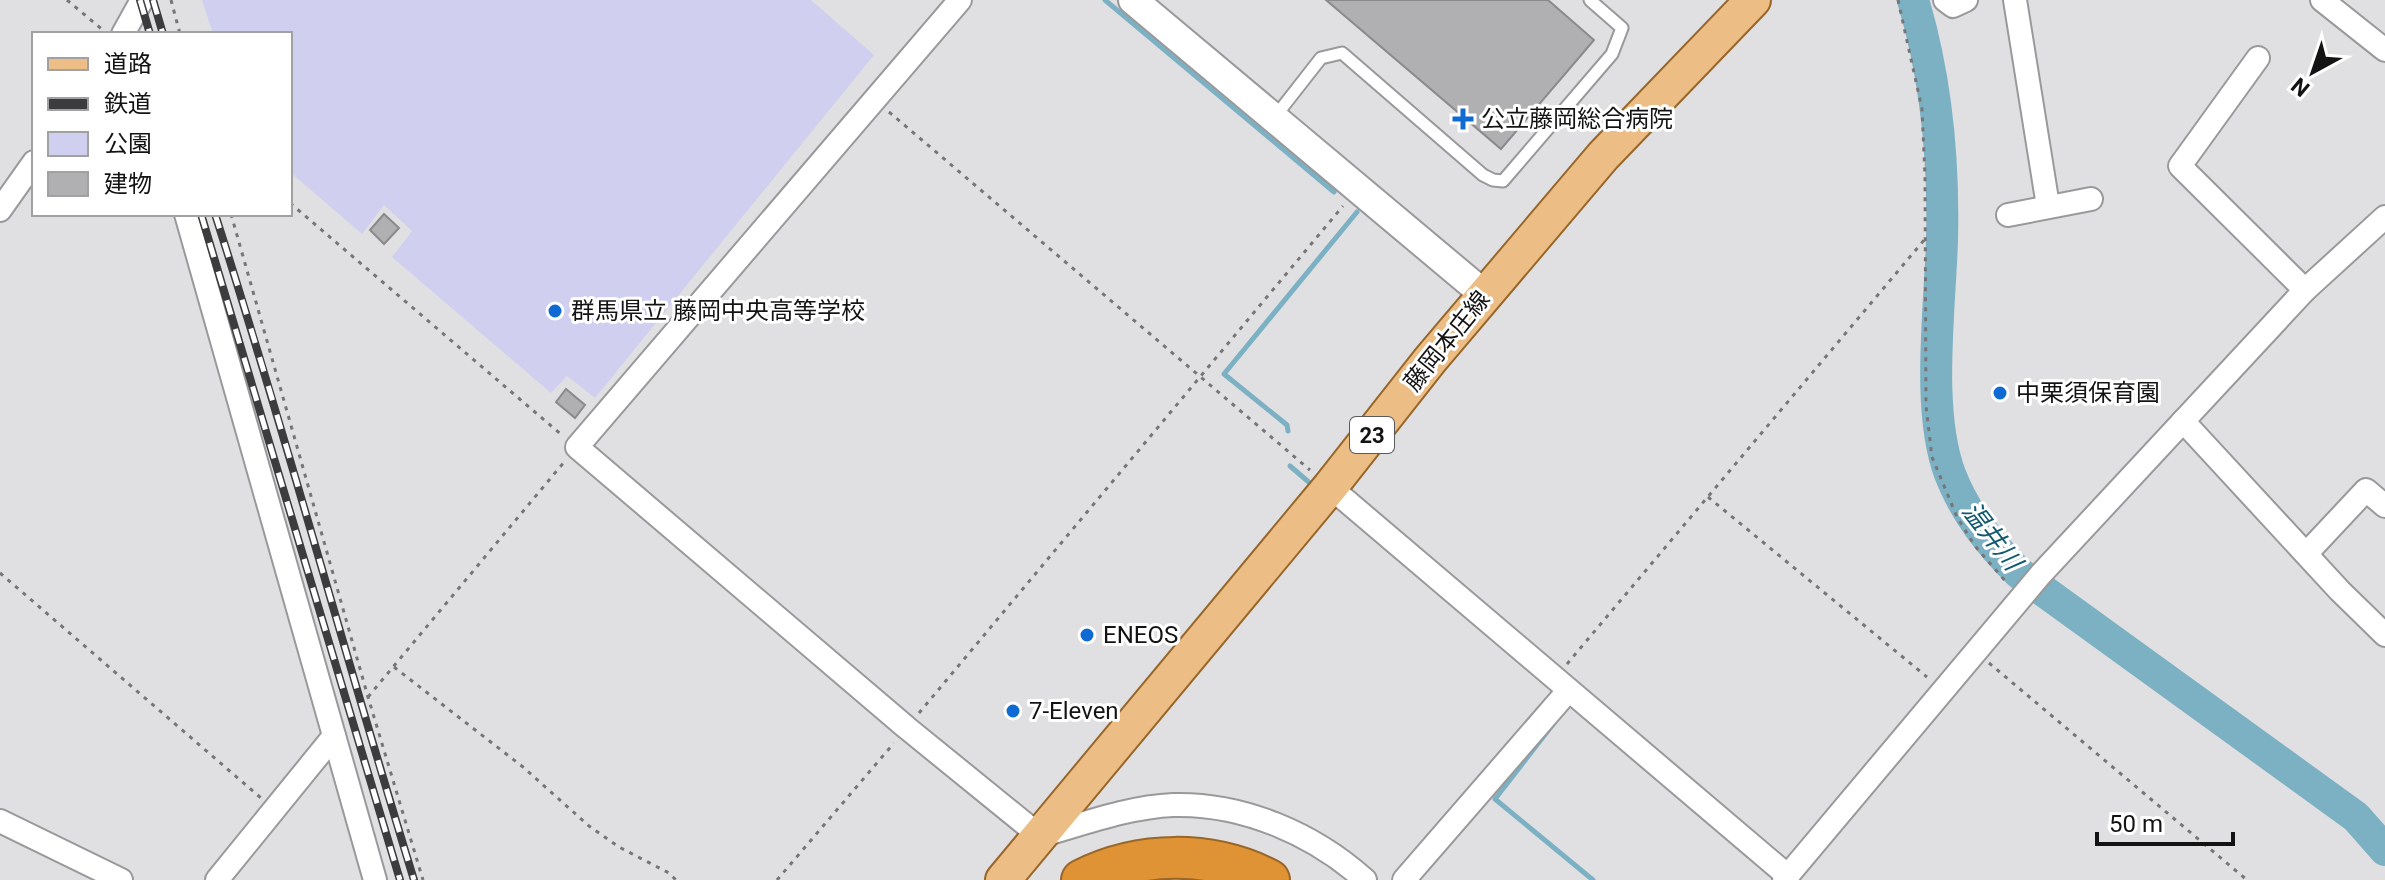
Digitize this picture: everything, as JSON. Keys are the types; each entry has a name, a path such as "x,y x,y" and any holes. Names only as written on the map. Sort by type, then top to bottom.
{"highway":[{"path":"1082,880 1127,863 1181,858 1236,866 1269,880"},
{"path":"1137,880 1175,875 1216,880"}],"main road":[{"name":"藤岡本庄線","path":"1003,880 1603,156 1753,0"}],"street":[{"path":"128,22 142,0"},
{"path":"960,0 577,447 907,728 1040,836 1121,812 1173,805 1227,810 1272,823 1314,842 1365,880"},
{"path":"1133,0 1485,295"},
{"path":"1945,0 1953,6 1966,0"},
{"path":"2015,0 2048,206"},
{"path":"2322,0 2385,50"},
{"path":"2258,58 2180,166 2305,290"},
{"path":"0,210 32,165"},
{"path":"2008,215 2091,199"},
{"path":"187,216 375,880"},
{"path":"1330,487 1786,878 2041,574 2305,290 2385,217"},
{"path":"2183,421 2385,635"},
{"path":"2306,554 2366,490 2385,506"},
{"path":"1404,880 1561,685"},
{"path":"217,880 334,736"},
{"path":"0,821 121,880"}],"lane":[{"path":"1274,118 1321,58 1342,53 1483,175 1503,181 1612,54 1622,28 1590,0"}],"path":[{"path":"67,0 105,32"},
{"path":"171,0 179,32"},
{"path":"1898,0 1922,109 1926,406 1932,457 1957,517 1969,536 2023,596"},
{"path":"874,99 1330,487"},
{"path":"777,880 1358,188"},
{"path":"292,205 577,447 368,697"},
{"path":"232,216 423,880"},
{"path":"1561,685 1708,497 1926,239"},
{"path":"1708,497 1942,690"},
{"path":"0,573 275,809"},
{"path":"1975,651 2247,880"},
{"path":"394,667 523,767 589,826 676,880"}],"green space":[{"name":"群馬県立 藤岡中央高等学校","path":"202,0 811,0 874,55 595,398 567,376 551,393 392,257 412,231 384,205 362,234 292,174 292,32 212,32"}],"building":[{"path":"1326,0 1548,0 1594,40 1501,149"},
{"path":"384,214 399,228 384,244 370,230"},
{"path":"566,389 585,405 575,418 556,402"}],"waterway":[{"path":"1105,0 1334,192"},
{"name":"温井川","path":"1913,0 1928,59 1940,149 1942,240 1936,359 1938,420 1950,474 1963,502 1988,539 2019,573 2356,817 2385,850"},
{"path":"1288,431 1287,425 1224,374 1357,212"},
{"path":"1290,466 1311,484"},
{"path":"1554,723 1495,799 1593,880"}],"railway":[{"path":"140,0 149,32"},
{"path":"153,0 162,32"},
{"path":"202,216 400,880"},
{"path":"216,216 414,880"}],"place":[{"name":"公立藤岡総合病院","path":"1463,119"},
{"name":"群馬県立 藤岡中央高等学校","path":"555,311"},
{"name":"中栗須保育園","path":"2000,393"},
{"name":"ENEOS","path":"1087,635"},
{"name":"7-Eleven","path":"1013,711"}]}
